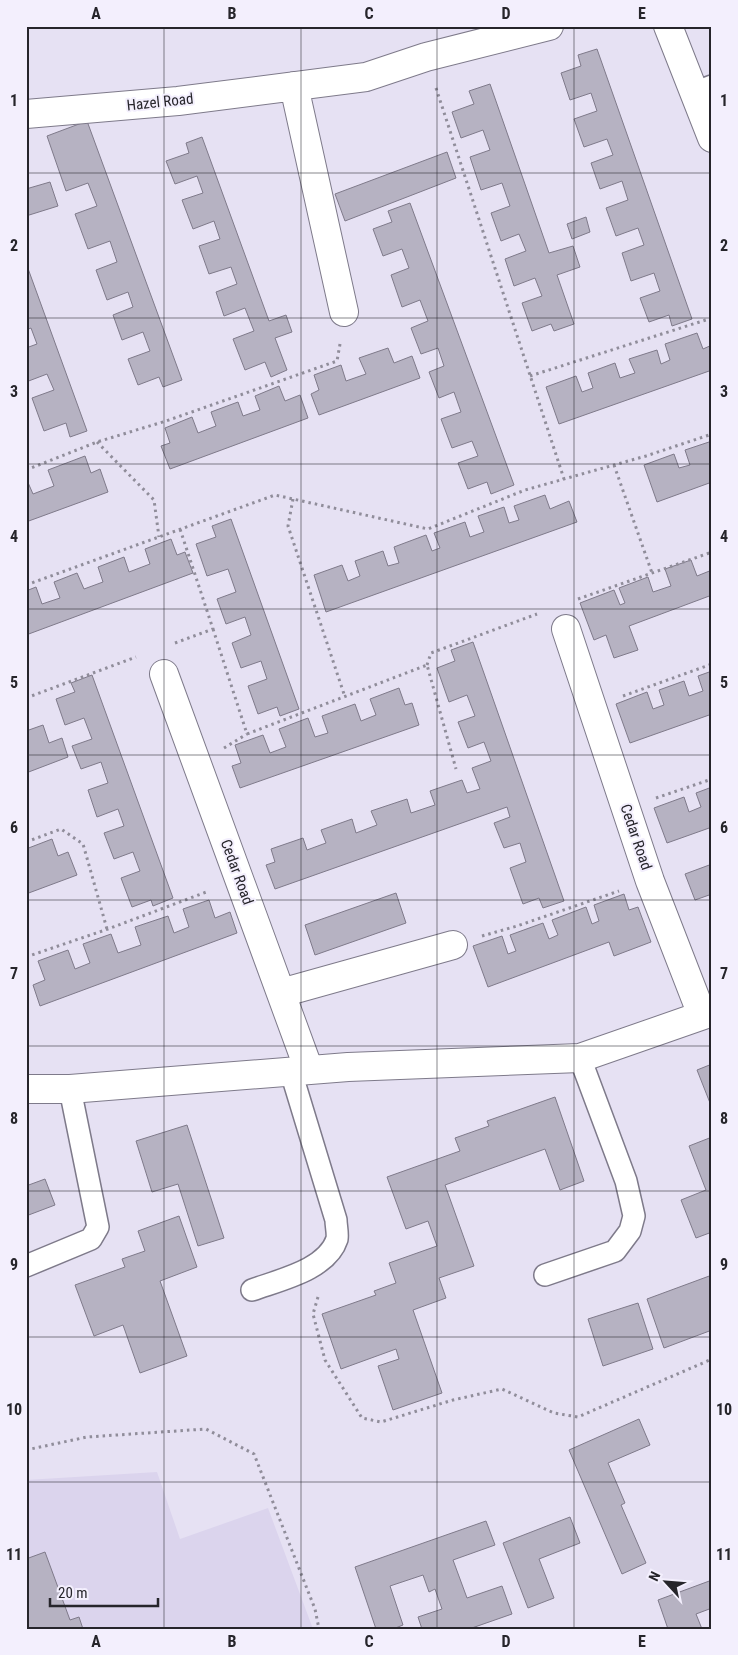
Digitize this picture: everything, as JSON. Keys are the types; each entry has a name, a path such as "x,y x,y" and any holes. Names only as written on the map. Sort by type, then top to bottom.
{"street":[{"name":"Hazel Road","path":"26,114 178,101 366,77 426,57 549,26"},
{"path":"668,26 703,89 712,138"},
{"path":"294,86 344,312"},
{"name":"Cedar Road","path":"26,1089 70,1089 300,1071 580,1058 707,1014 650,881 566,629"},
{"name":"Cedar Road","path":"164,674 281,993 300,1071"},
{"path":"281,993 453,945"}],"lane":[{"path":"545,1275 614,1251 630,1231 634,1216 626,1181 580,1058"},
{"path":"252,1290 310,1269 331,1250 337,1238 336,1220 300,1071"},
{"path":"26,1266 92,1239 98,1227 70,1089"}],"path":[{"path":"426,57 564,479"},
{"path":"26,470 97,442 166,421 337,361 344,312"},
{"path":"530,376 712,318"},
{"path":"26,584 275,495 428,529 525,490 646,456 712,434"},
{"path":"97,442 154,500 159,537"},
{"path":"614,465 652,573"},
{"path":"293,498 288,526 345,697"},
{"path":"180,529 247,734 427,665 456,769"},
{"path":"172,644 213,629"},
{"path":"26,698 138,657"},
{"path":"592,707 712,664"},
{"path":"626,808 712,779"},
{"path":"26,842 61,829 83,844 108,929"},
{"path":"26,957 108,929 240,879"},
{"path":"453,945 517,926 650,881"},
{"path":"331,1250 313,1314 325,1360 362,1418 381,1422 453,1400 502,1389 554,1413 578,1417 712,1359"},
{"path":"26,1450 88,1437 206,1429 254,1454 315,1609 319,1629"}],"shaded area":[{"path":"157,1472 180,1539 268,1508 313,1629 26,1629 26,1480"}],"building":[{"path":"597,49 692,319 672,326 669,315 649,322 640,298 660,291 654,273 631,281 622,253 644,245 638,228 616,236 606,208 628,200 622,181 600,189 591,163 613,155 607,139 584,147 574,119 597,111 591,93 570,100 561,73 581,66 578,55"},
{"path":"490,84 549,253 573,246 580,267 557,275 574,324 554,331 551,324 532,331 522,303 542,296 535,278 514,286 505,259 526,251 519,234 501,241 491,213 510,206 502,183 481,190 470,157 490,150 483,130 461,138 452,112 474,104 469,91"},
{"path":"87,121 182,380 163,387 159,377 138,385 128,359 150,351 143,332 122,340 113,315 133,307 128,292 107,300 96,270 117,262 110,241 88,249 75,214 97,206 88,183 66,191 47,136"},
{"path":"202,137 269,321 286,315 292,332 275,338 287,370 271,377 265,362 245,370 233,339 254,331 245,308 224,316 216,292 237,284 231,267 209,274 199,246 220,239 214,221 193,229 182,200 203,193 197,176 175,184 166,161 189,153 186,143"},
{"path":"447,152 456,178 345,221 335,194"},
{"path":"50,182 58,206 26,216 26,189"},
{"path":"410,203 514,485 491,494 487,482 468,489 458,463 478,456 472,441 452,448 441,419 461,412 454,392 439,398 429,372 444,366 438,348 421,354 411,328 428,321 420,300 402,307 391,275 409,268 402,249 383,256 373,229 392,222 388,211"},
{"path":"586,217 590,232 572,239 567,224"},
{"path":"26,263 87,431 70,437 66,423 44,431 32,398 54,390 47,374 26,382 26,348 37,344 31,328 26,330"},
{"path":"697,333 703,349 712,345 712,370 559,424 546,387 576,376 582,392 593,388 588,373 615,363 620,378 635,373 629,359 657,350 661,364 670,360 665,344"},
{"path":"388,348 394,363 412,356 420,378 319,415 311,394 319,390 314,375 341,365 346,381 366,374 359,358"},
{"path":"279,386 285,401 300,395 308,418 170,469 161,446 170,443 165,428 192,417 198,433 216,426 211,412 238,402 243,416 260,410 255,396"},
{"path":"712,441 712,482 657,502 644,465 674,454 679,468 690,465 685,450"},
{"path":"85,456 91,473 100,469 108,492 26,522 26,478 33,494 54,486 48,470"},
{"path":"545,495 550,509 569,501 577,522 326,612 314,575 342,565 348,581 360,576 355,561 383,551 388,566 399,563 394,547 426,535 432,551 440,548 434,533 465,522 470,537 484,532 478,516 504,507 509,523 519,520 514,506"},
{"path":"231,519 299,709 280,716 277,707 258,714 248,686 267,679 261,661 241,668 232,643 251,635 245,617 226,624 217,599 236,592 228,569 207,576 196,544 216,537 212,526"},
{"path":"171,539 177,555 185,552 193,573 26,635 26,591 36,587 42,604 60,598 54,582 77,573 84,589 103,582 98,567 124,557 129,572 150,564 145,549"},
{"path":"691,560 697,576 712,570 712,595 629,626 638,650 614,658 606,635 594,640 580,603 614,590 620,605 625,603 619,588 648,577 653,592 671,586 665,569"},
{"path":"473,642 564,901 543,908 539,898 523,904 510,868 526,862 520,843 504,848 494,823 510,817 507,807 275,889 266,865 275,862 271,849 303,838 307,850 326,843 321,830 352,819 356,833 377,825 371,811 407,799 411,813 435,805 430,791 462,780 467,793 480,789 472,768 491,761 484,742 468,748 458,722 475,716 467,695 449,702 437,668 455,661 451,650"},
{"path":"712,671 712,714 630,743 616,704 647,692 653,709 664,705 659,690 684,681 689,696 703,691 698,676"},
{"path":"92,675 173,898 153,906 151,900 132,907 121,878 140,871 133,852 114,859 104,833 124,826 118,809 97,817 88,790 108,783 101,762 81,769 72,746 92,739 84,718 65,725 56,699 75,692 71,683"},
{"path":"399,688 405,705 412,703 419,725 240,788 232,766 241,763 235,745 263,735 270,753 286,747 279,729 308,718 315,737 328,733 322,716 355,704 361,721 376,715 370,699"},
{"path":"43,725 49,743 62,738 68,757 26,773 26,731"},
{"path":"712,787 712,827 667,843 654,808 684,797 689,812 701,807 696,793"},
{"path":"52,839 58,856 68,852 77,875 26,894 26,849"},
{"path":"712,864 712,894 695,900 685,874"},
{"path":"396,893 406,923 315,955 305,925"},
{"path":"624,894 629,910 638,907 651,942 614,956 609,942 488,987 473,946 502,936 508,954 516,951 510,935 543,923 549,939 558,935 552,920 586,907 592,924 599,921 594,905"},
{"path":"209,900 215,918 230,912 237,933 40,1006 33,985 45,980 38,961 68,950 75,969 90,963 83,944 111,934 118,953 141,945 135,927 168,916 174,933 189,927 183,909"},
{"path":"712,1064 712,1108 697,1070"},
{"path":"555,1097 584,1181 560,1190 545,1149 445,1185 474,1266 439,1278 446,1298 413,1310 442,1393 393,1410 378,1366 399,1359 396,1349 341,1369 322,1314 376,1295 374,1291 396,1283 389,1263 437,1246 428,1221 406,1229 387,1177 460,1151 455,1138 489,1126 487,1121"},
{"path":"187,1125 224,1238 198,1246 178,1184 152,1192 136,1141"},
{"path":"712,1137 712,1232 696,1238 681,1200 706,1190 689,1146"},
{"path":"45,1179 55,1205 26,1216 26,1186"},
{"path":"179,1216 197,1267 160,1281 187,1356 140,1373 123,1325 94,1336 75,1285 125,1267 122,1259 145,1251 138,1231"},
{"path":"712,1275 712,1330 664,1348 647,1299"},
{"path":"638,1303 653,1349 603,1366 588,1319"},
{"path":"639,1419 650,1445 608,1463 625,1503 621,1505 646,1563 622,1574 569,1450"},
{"path":"570,1517 580,1543 539,1559 554,1598 528,1608 503,1543"},
{"path":"486,1521 495,1545 453,1560 467,1598 502,1586 512,1614 469,1629 422,1629 418,1617 442,1609 435,1589 429,1592 423,1575 390,1586 403,1625 393,1629 376,1629 355,1567"},
{"path":"45,1552 70,1620 79,1617 83,1629 26,1629 26,1559"},
{"path":"712,1580 712,1608 696,1614 702,1629 668,1629 658,1600"}]}
